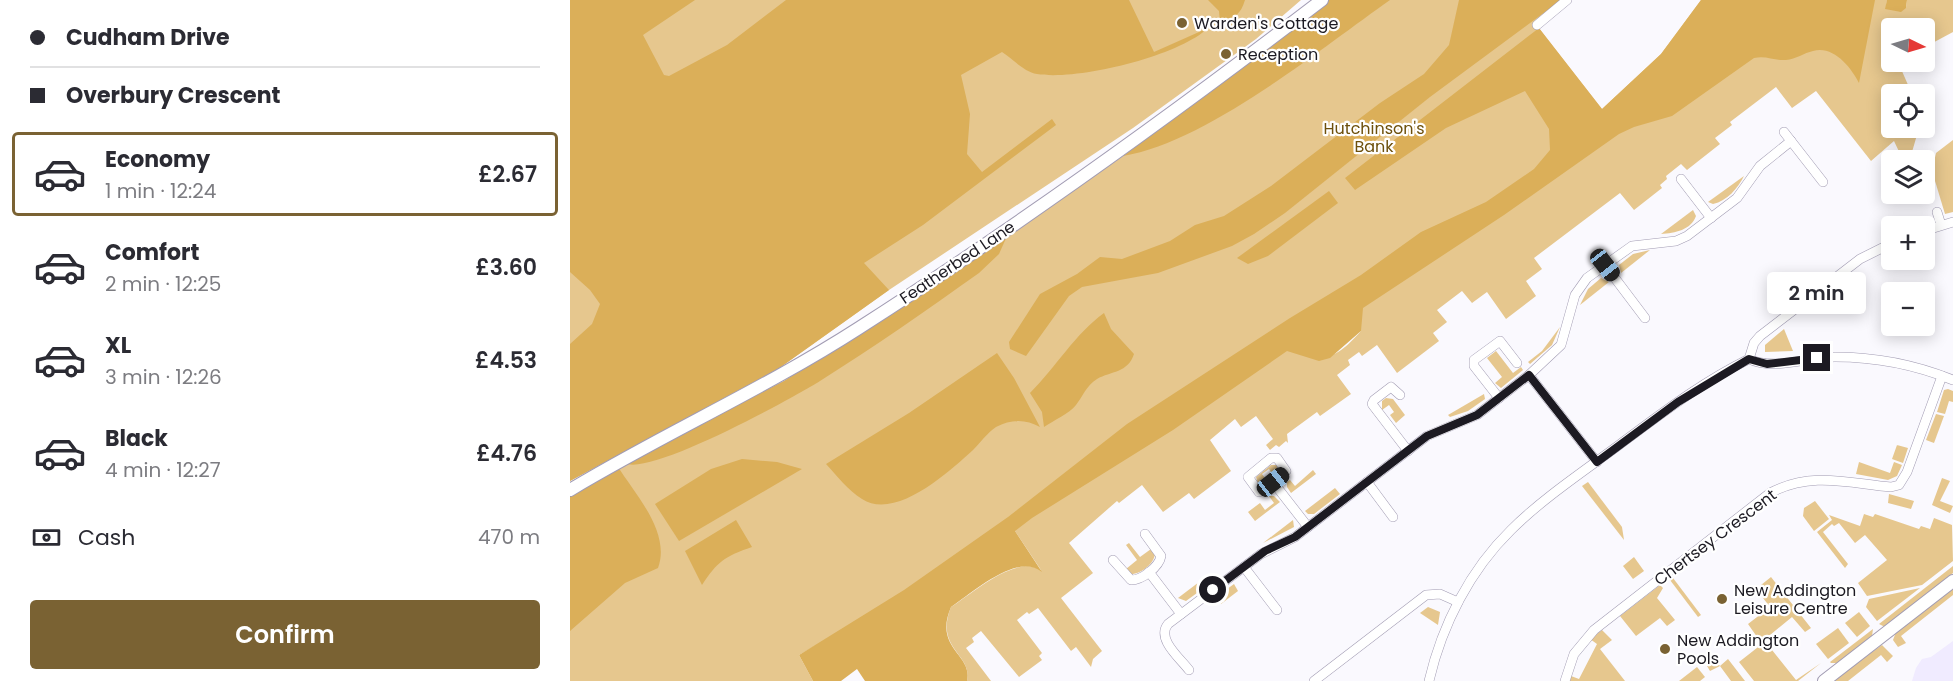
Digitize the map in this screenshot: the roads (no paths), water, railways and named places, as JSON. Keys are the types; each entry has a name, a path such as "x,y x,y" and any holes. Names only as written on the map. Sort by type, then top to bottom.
{"street":[{"name":"Featherbed Lane","path":"570,490 781,376 859,328 1104,162 1322,0"},
{"path":"1537,25 1567,0"},
{"path":"1784,132 1823,182"},
{"path":"1189,670 1164,635 1168,624 1265,551 1291,539 1308,527 1434,432 1470,418 1529,375 1551,357 1561,345 1577,291 1587,278 1636,245 1683,239 1739,196 1762,163 1791,141"},
{"path":"1681,179 1712,218"},
{"path":"1937,212 1941,225"},
{"path":"1935,227 1953,222"},
{"path":"1429,681 1440,644 1458,602 1476,573 1512,529 1678,402 1749,359 1754,343 1760,336 1860,259 1881,248"},
{"path":"1605,265 1646,318"},
{"path":"1499,398 1474,366 1474,360 1500,341 1517,363"},
{"path":"1749,359 1767,364 1816,358 1856,358 1906,365 1953,380"},
{"path":"1529,375 1597,462"},
{"name":"Chertsey Crescent","path":"1565,681 1574,654 1594,630 1770,493 1792,483 1821,479 1848,480 1891,488 1899,485 1907,472 1942,376"},
{"path":"1400,395 1391,387 1372,404 1408,451"},
{"path":"1273,482 1308,527"},
{"path":"1366,482 1393,517"},
{"path":"1113,560 1131,580 1138,579 1149,572 1159,563 1161,556 1145,534"},
{"path":"1244,567 1277,610"},
{"path":"1149,572 1181,614"},
{"path":"1824,681 1953,581"},
{"path":"1314,681 1410,606 1431,593 1458,602"}],"place":[{"name":"Warden's Cottage","path":"1182,23"},
{"name":"Reception","path":"1226,54"},
{"name":"New Addington Leisure Centre","path":"1722,599"},
{"name":"New Addington Pools","path":"1665,649"}],"park label":[{"name":"Hutchinson's Bank","path":"1374,137"}]}
